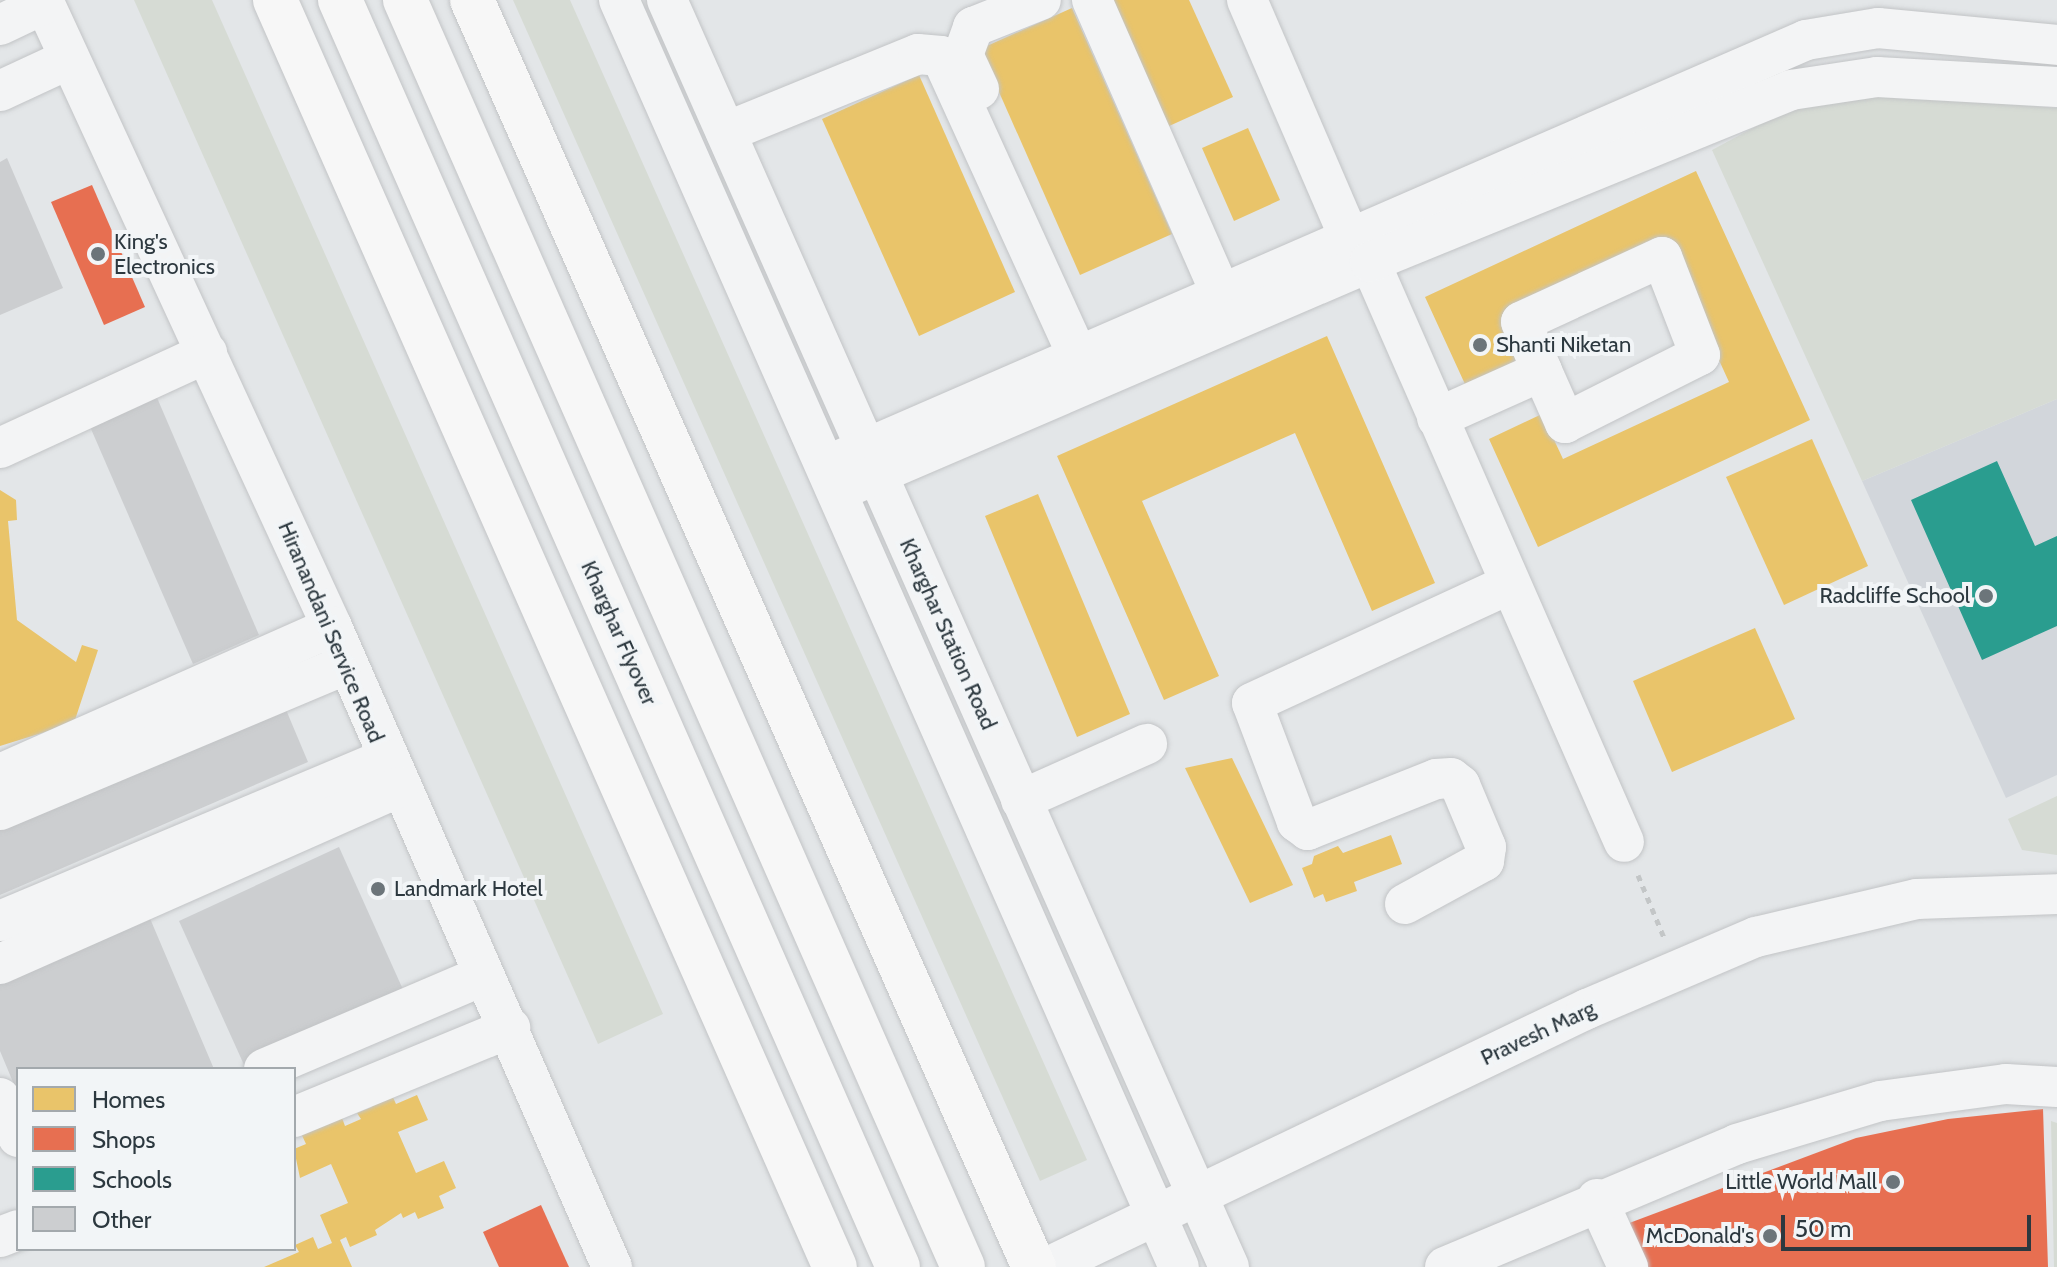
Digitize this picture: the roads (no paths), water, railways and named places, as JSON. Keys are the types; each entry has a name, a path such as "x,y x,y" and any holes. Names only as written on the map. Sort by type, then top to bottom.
{"highway":[{"path":"275,0 835,1267"},
{"name":"Kharghar Flyover","path":"340,0 898,1267"},
{"path":"405,0 963,1267"},
{"path":"472,0 1034,1267"}],"street":[{"name":"Kharghar Station Road","path":"619,0 833,478 1179,1267"},
{"name":"Kharghar Station Road","path":"667,0 1229,1267"},
{"path":"957,19 994,0"},
{"path":"1041,0 973,27 963,55 1087,352"},
{"path":"1092,0 1221,294"},
{"path":"1247,0 1437,418 1624,842"},
{"path":"0,25 43,2"},
{"name":"Hiranandani Service Road","path":"43,2 332,627 392,773 510,1028 612,1267"},
{"path":"833,478 1359,249 1806,40 1878,28 2057,45"},
{"path":"726,132 918,54 941,56 1087,352"},
{"path":"0,91 69,59"},
{"path":"871,462 1087,352 1221,294 1359,249 1791,90 1877,77 2057,87"},
{"path":"1662,257 1700,355 1565,423 1542,371 1521,322 1662,257"},
{"path":"0,418 202,343"},
{"path":"0,448 202,343"},
{"path":"1437,418 1542,371"},
{"path":"1405,904 1484,861 1486,847 1460,785 1451,778 1436,779 1308,830 1297,822 1252,703 1509,584"},
{"path":"0,774 332,627"},
{"path":"0,810 348,664"},
{"path":"1021,800 1147,744"},
{"path":"0,921 392,773"},
{"path":"0,964 392,773"},
{"name":"Pravesh Marg","path":"1048,1267 1678,970 1756,937 1836,915 1917,899 2057,894"},
{"path":"269,1067 484,975"},
{"path":"296,1116 510,1028"},
{"path":"1445,1267 1597,1199 1737,1144 1880,1101 2006,1084 2057,1087"},
{"path":"0,1098 16,1133"},
{"path":"1597,1199 1628,1267"}],"place":[{"name":"King's Electronics","path":"98,254"},
{"name":"Shanti Niketan","path":"1480,345"},
{"name":"Radcliffe School","path":"1986,596"},
{"name":"Landmark Hotel","path":"378,889"},
{"name":"Little World Mall","path":"1893,1182"},
{"name":"McDonald's","path":"1770,1236"}]}
